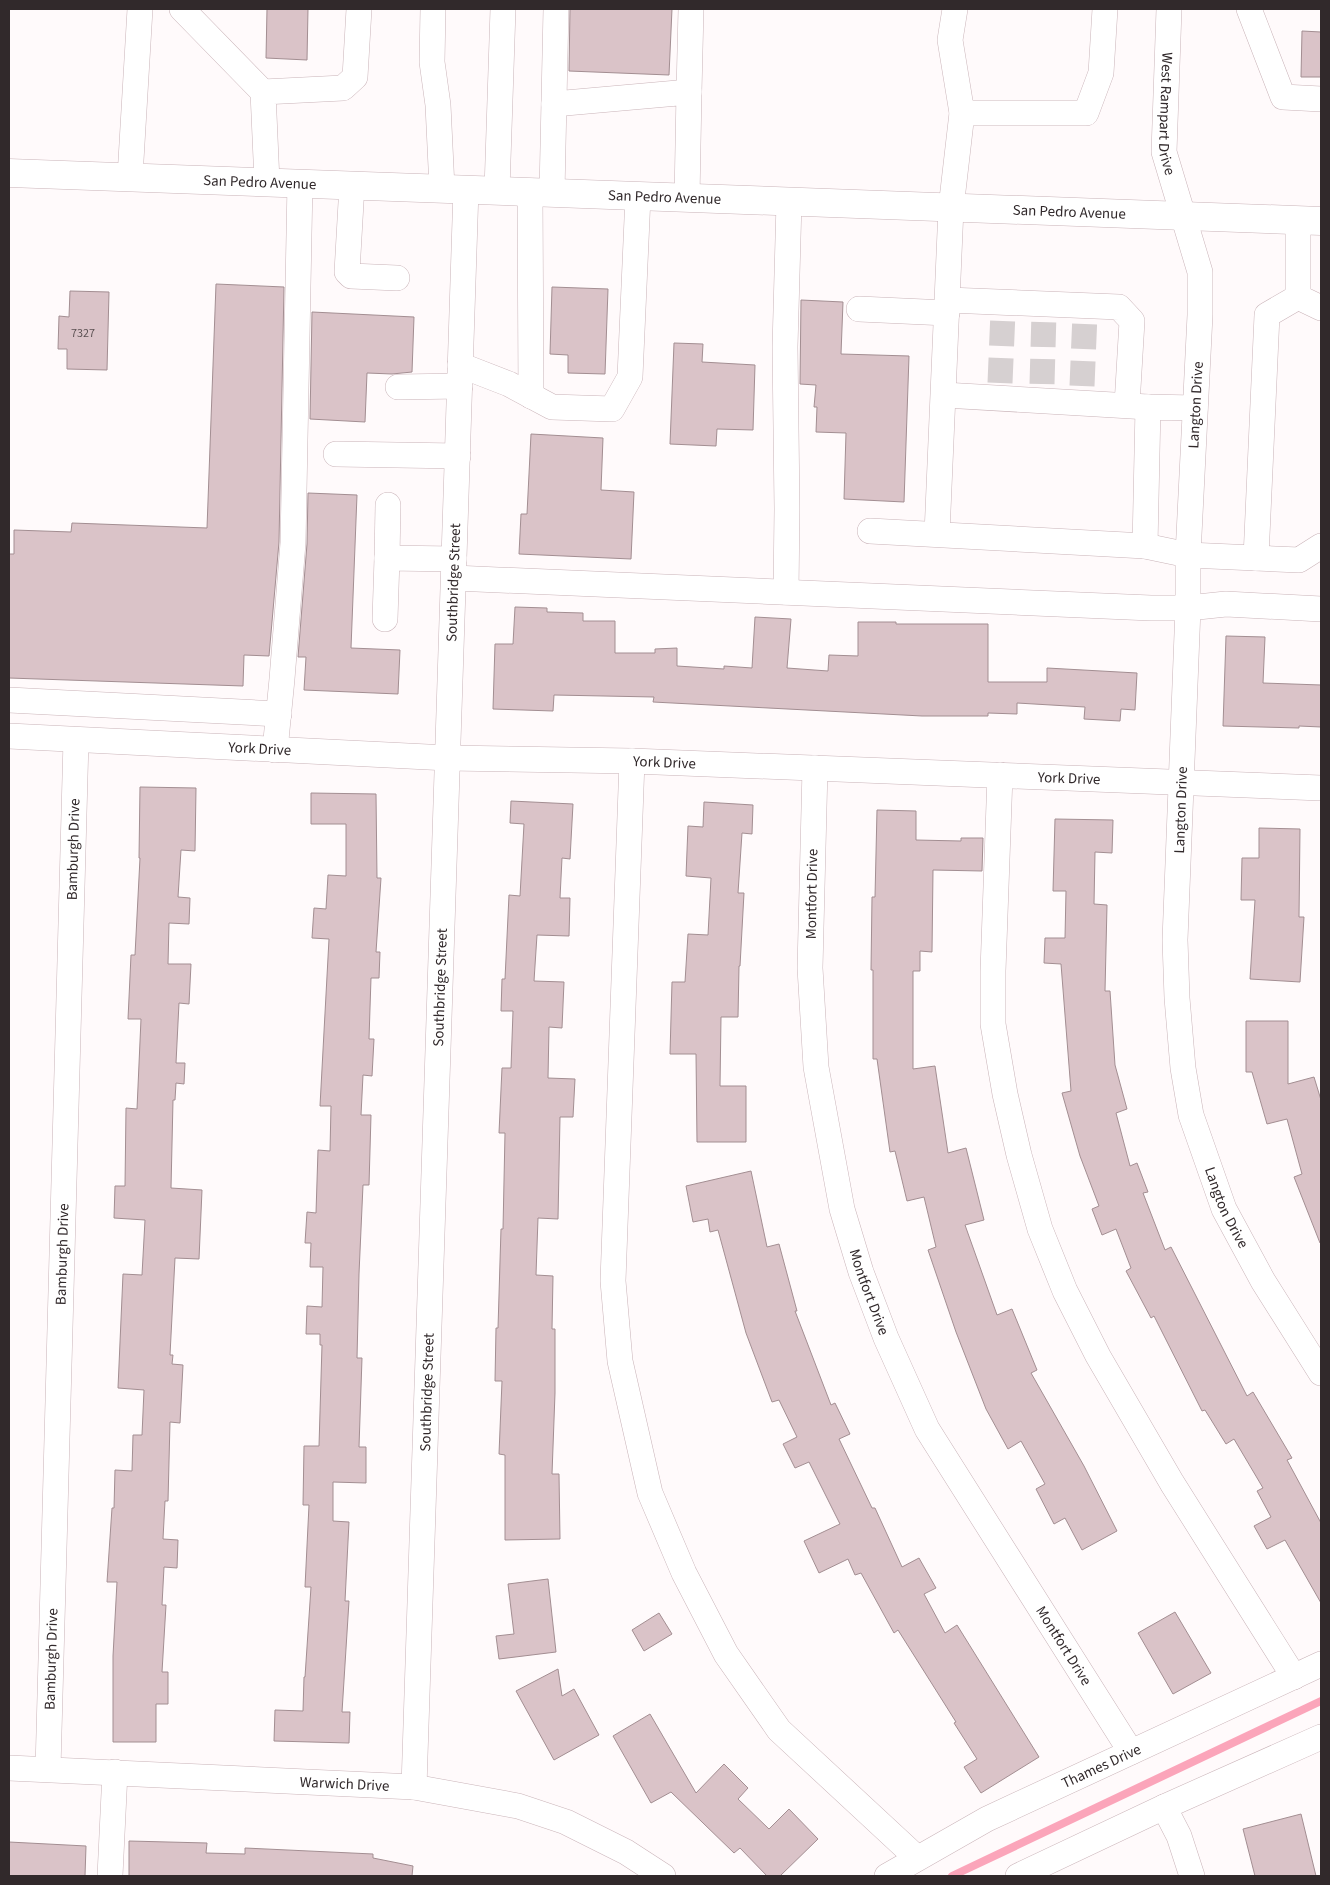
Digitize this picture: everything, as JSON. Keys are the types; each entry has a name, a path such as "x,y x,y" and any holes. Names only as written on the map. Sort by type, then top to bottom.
{"main road":[{"name":"San Pedro Avenue","path":"9,173 1310,221"}],"street":[{"path":"130,177 140,9"},
{"path":"182,9 263,92 267,182"},
{"path":"263,92 343,88 355,77 359,9"},
{"name":"Southbridge Street","path":"414,1786 460,376 454,189 432,62 433,9"},
{"path":"497,190 503,9"},
{"path":"531,396 541,192 554,104 556,9"},
{"path":"686,198 692,9"},
{"path":"937,534 951,208 962,113 950,40 955,9"},
{"path":"962,113 1086,112 1101,73 1105,9"},
{"name":"West Rampart Drive","path":"1169,9 1164,152 1183,216"},
{"path":"1249,9 1283,97 1321,99"},
{"path":"554,104 688,92"},
{"path":"275,750 293,543 300,183"},
{"path":"352,185 347,272 351,276 397,278"},
{"path":"398,387 460,376 509,384 552,407 612,409 630,377 638,196"},
{"path":"786,592 787,509 784,347 789,202"},
{"name":"Langton Drive","path":"1183,216 1200,272 1200,315 1193,486 1188,555 1188,608 1175,940 1177,998 1183,1068 1191,1115 1224,1209 1263,1281 1321,1373"},
{"path":"1298,297 1310,221"},
{"path":"1298,297 1321,308"},
{"path":"1256,558 1266,315 1298,297"},
{"path":"859,309 948,306 1085,310 1119,307 1132,321 1145,546"},
{"path":"944,395 1000,390 1082,394 1138,406 1195,408"},
{"path":"336,454 458,456"},
{"path":"385,619 388,505"},
{"path":"870,531 1145,546 1188,555 1299,560 1321,546"},
{"path":"387,558 454,568 786,592 1131,607 1188,608 1226,604 1321,609"},
{"path":"9,700 279,714"},
{"name":"York Drive","path":"9,736 448,758 632,761 1321,788"},
{"name":"Bamburgh Drive","path":"48,1769 76,740"},
{"path":"632,761 614,1281 620,1361 650,1493 684,1573 726,1654 779,1730 917,1858"},
{"name":"Montfort Drive","path":"815,768 810,968 816,1067 842,1209 860,1272 886,1338 927,1429 1131,1752"},
{"path":"1000,775 993,1024 1013,1129 1040,1229 1065,1291 1098,1356 1172,1483 1294,1677"},
{"name":"Thames Drive","path":"887,1876 987,1819 1321,1664"},
{"path":"1018,1876 1164,1807 1321,1737"},
{"name":"Warwich Drive","path":"9,1768 414,1786 518,1806 566,1822 626,1852 663,1876"},
{"path":"110,1876 115,1772"},
{"path":"1164,1807 1179,1836 1192,1876"}],"building":[{"path":"267,9 308,9 307,60 266,58"},
{"path":"570,9 672,9 669,75 569,71"},
{"path":"1302,31 1321,32 1321,77 1301,77"},
{"path":"216,284 284,287 279,542 269,656 244,655 243,686 9,678 9,554 14,554 14,530 71,532 72,523 207,528"},
{"path":"552,287 608,289 605,374 568,373 568,355 550,354"},
{"path":"70,291 109,292 107,370 67,369 67,349 58,349 59,316 69,317"},
{"path":"801,300 843,302 841,354 909,356 904,502 844,499 846,433 816,432 817,407 814,407 816,385 800,384"},
{"path":"312,312 414,317 412,372 392,374 367,373 365,422 310,419"},
{"path":"674,343 703,344 702,362 755,365 753,430 717,429 716,446 670,444"},
{"path":"531,434 603,438 601,490 634,492 631,559 519,554 521,514 527,514"},
{"path":"308,493 357,495 351,648 400,650 398,694 304,690 306,657 298,657 307,544"},
{"path":"515,607 547,608 547,612 583,613 583,621 615,621 615,653 655,653 655,649 677,648 677,666 724,669 724,666 752,668 755,617 791,619 787,668 828,671 829,655 858,656 858,622 988,624 988,682 1047,682 1047,668 1137,673 1135,710 1121,709 1120,721 1084,719 1085,707 1017,703 1017,714 988,713 988,716 922,716 653,702 654,697 554,695 553,711 493,709 495,644 513,644"},
{"path":"1226,636 1265,637 1263,683 1321,685 1321,727 1223,726"},
{"path":"140,787 196,788 195,851 181,850 178,897 190,898 189,924 169,923 168,964 191,964 189,1004 179,1003 176,1063 185,1063 184,1084 176,1083 175,1100 173,1100 171,1188 202,1190 199,1259 175,1258 170,1355 173,1355 172,1364 183,1365 180,1423 170,1422 168,1501 165,1501 163,1539 178,1540 177,1568 164,1567 162,1605 166,1605 162,1672 168,1672 168,1704 156,1704 156,1742 113,1742 113,1656 117,1582 107,1582 112,1508 114,1508 115,1470 132,1471 133,1435 142,1435 144,1390 118,1388 123,1274 142,1275 145,1220 114,1218 115,1186 125,1186 126,1108 137,1109 141,1019 128,1019 131,955 135,955 140,858"},
{"path":"311,793 376,794 377,878 381,878 376,952 380,952 379,978 371,978 369,1039 374,1039 372,1076 363,1075 361,1115 371,1115 369,1185 363,1185 357,1358 362,1358 359,1447 366,1447 366,1483 333,1482 333,1521 349,1522 345,1601 349,1601 342,1712 350,1712 349,1743 274,1741 275,1710 303,1711 311,1587 305,1587 309,1505 303,1505 304,1446 319,1446 322,1345 320,1345 320,1334 306,1334 307,1306 322,1307 323,1267 310,1267 311,1243 305,1243 307,1212 316,1213 318,1150 330,1151 331,1106 320,1106 329,939 312,938 314,908 326,909 328,875 346,876 346,824 311,824"},
{"path":"511,801 573,804 570,859 562,858 560,898 570,898 569,936 537,935 534,981 564,982 562,1028 549,1027 548,1078 575,1079 573,1117 560,1117 558,1219 538,1218 536,1275 553,1276 552,1329 555,1329 555,1393 552,1474 559,1474 560,1539 505,1540 505,1455 499,1454 502,1381 495,1381 501,1229 503,1229 505,1133 499,1133 502,1068 511,1068 513,1011 501,1011 502,979 505,979 509,895 520,896 524,824 510,823"},
{"path":"704,802 753,805 752,834 742,833 738,893 744,893 738,1017 721,1017 720,1086 746,1086 746,1142 697,1142 696,1054 670,1054 672,982 685,982 688,934 708,935 711,878 686,876 688,826 703,827"},
{"path":"877,810 916,811 916,840 961,841 961,838 983,838 982,871 933,870 932,952 920,951 920,971 913,971 913,1069 935,1066 948,1153 966,1148 984,1220 965,1225 997,1315 1012,1309 1037,1370 1031,1373 1084,1466 1117,1531 1082,1550 1065,1518 1054,1524 1036,1489 1045,1484 1021,1441 1008,1449 986,1409 956,1332 928,1250 936,1247 924,1197 907,1201 895,1151 890,1152 877,1059 873,1059 872,897 875,897"},
{"path":"1055,819 1113,820 1112,853 1095,852 1094,904 1107,905 1105,991 1110,991 1115,1065 1127,1109 1116,1113 1130,1166 1137,1163 1148,1192 1143,1193 1165,1250 1171,1247 1247,1396 1253,1392 1292,1458 1287,1460 1321,1523 1321,1603 1285,1540 1267,1549 1254,1526 1271,1517 1257,1491 1263,1488 1234,1439 1226,1444 1205,1410 1202,1411 1154,1316 1151,1318 1126,1271 1131,1268 1116,1229 1102,1235 1092,1209 1099,1206 1080,1156 1062,1093 1071,1091 1061,964 1044,963 1045,938 1065,938 1066,891 1053,891"},
{"path":"1259,828 1300,829 1299,917 1304,917 1300,982 1250,979 1255,900 1241,900 1242,858 1259,858"},
{"path":"1246,1021 1288,1021 1288,1084 1314,1077 1321,1100 1321,1243 1294,1177 1302,1174 1287,1119 1267,1124 1252,1072 1246,1072"},
{"path":"751,1171 767,1247 779,1244 797,1311 795,1311 831,1405 835,1403 850,1434 839,1439 872,1508 875,1508 902,1567 919,1558 936,1588 924,1594 945,1633 957,1625 1039,1757 981,1793 964,1767 977,1759 898,1630 894,1633 861,1573 855,1575 848,1559 819,1573 804,1541 840,1524 809,1462 795,1468 783,1444 797,1437 779,1400 772,1402 746,1333 718,1230 710,1232 708,1219 693,1222 686,1186"},
{"path":"548,1579 556,1652 499,1659 496,1636 514,1634 508,1584"},
{"path":"1175,1612 1211,1673 1173,1694 1138,1633"},
{"path":"659,1613 672,1634 644,1651 632,1630"},
{"path":"558,1669 562,1696 574,1689 599,1735 554,1760 516,1691"},
{"path":"650,1714 696,1793 724,1764 748,1788 738,1799 769,1829 789,1809 818,1839 780,1876 767,1876 740,1848 734,1853 671,1792 651,1803 613,1736"},
{"path":"1301,1814 1316,1876 1255,1876 1243,1829"},
{"path":"129,1841 207,1843 206,1853 245,1854 245,1848 373,1854 373,1858 413,1866 412,1876 129,1876"},
{"path":"9,1842 86,1846 85,1876 9,1876"}],"waterway":[{"path":"952,1876 1321,1701"}],"tunnel":[{"path":"1000,383 1003,312"},
{"path":"1042,384 1044,313"},
{"path":"1082,386 1085,314"}]}
